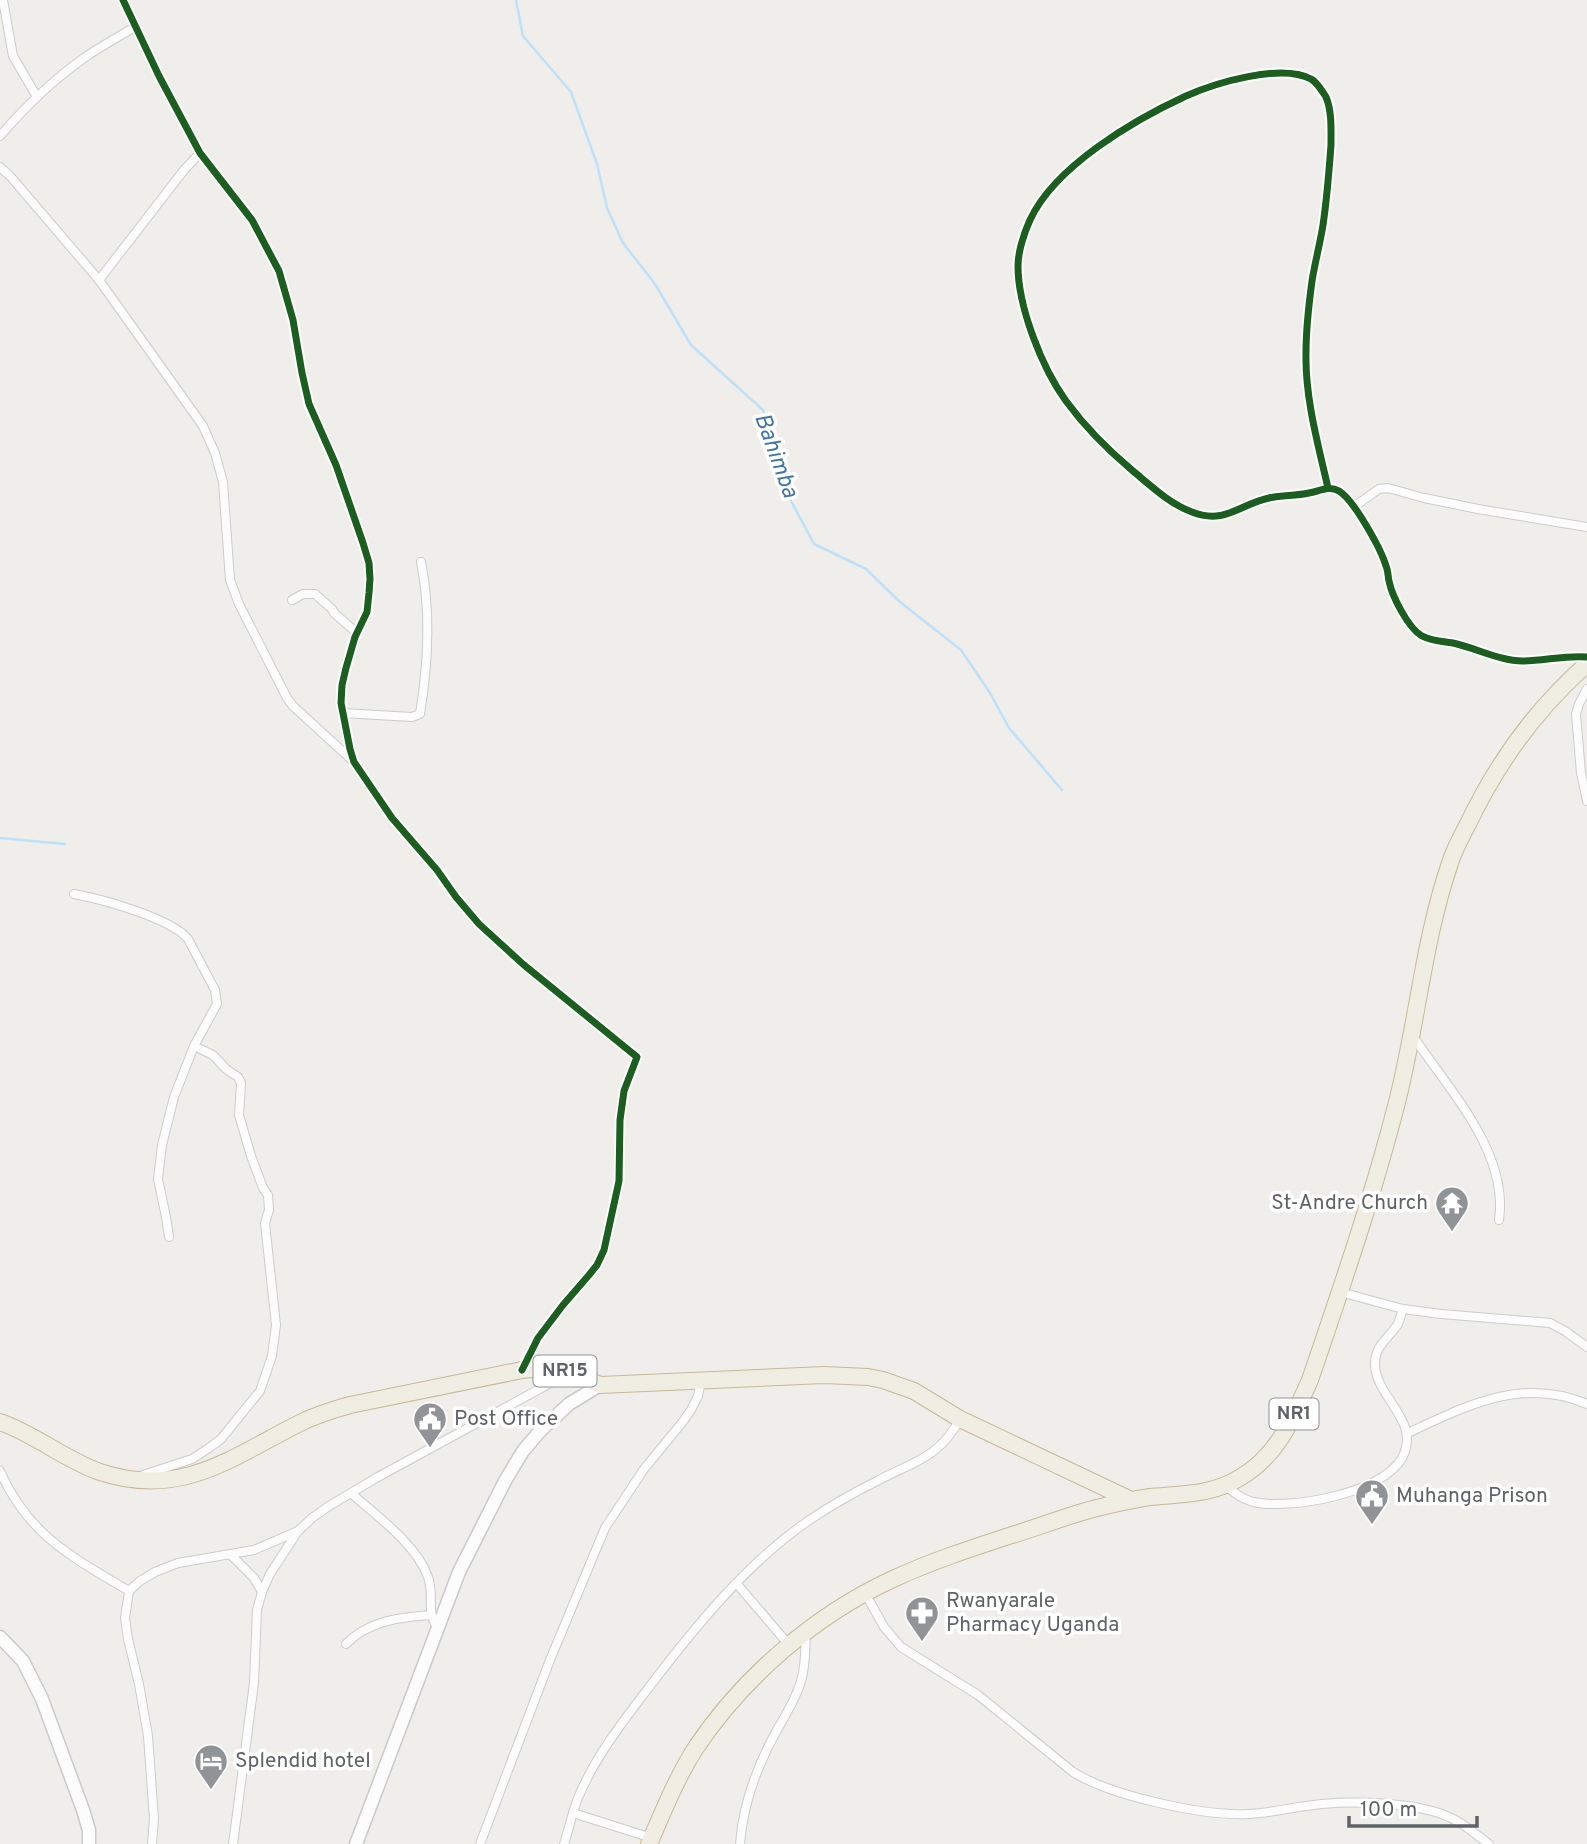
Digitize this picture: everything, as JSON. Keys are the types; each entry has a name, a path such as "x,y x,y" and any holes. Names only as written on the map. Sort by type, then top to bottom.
{"highway":[{"name":"NR1","path":"650,1841 681,1772 716,1720 789,1645 844,1605 894,1578 1089,1510 1131,1500 1200,1493 1226,1486 1253,1470 1276,1447 1310,1380 1340,1292 1396,1104 1432,928 1450,862 1495,772 1515,743 1565,683 1587,664"},
{"name":"NR15","path":"0,1422 100,1472 131,1479 168,1480 196,1474 229,1461 326,1412 522,1370 543,1368 569,1372 600,1385 824,1375 868,1377 914,1391 960,1419 1131,1500"}],"street":[{"path":"3,0 13,55 37,97"},
{"path":"123,0 200,153 252,220 275,262 293,320 309,404 336,466 369,563 367,612 357,633 342,685 342,713 355,762"},
{"path":"0,136 37,97 85,57 136,26"},
{"path":"1328,488 1313,425 1306,351 1312,282 1329,173 1330,109 1318,85 1309,78 1286,73 1233,79 1155,110 1092,151 1046,194 1031,218 1018,261 1020,293 1043,360 1064,398 1107,448 1174,504 1194,513 1220,516 1269,498 1307,494 1328,488 1343,494 1355,506 1387,566 1390,587 1409,623 1417,632 1435,641 1512,660 1587,657"},
{"path":"99,280 200,153"},
{"path":"0,167 99,280 203,425 223,482 230,580 239,604 281,688 293,706 355,762 392,818 479,924 524,965 637,1057 624,1091 620,1120 619,1181 604,1250 597,1265 538,1338 522,1370"},
{"path":"1355,506 1379,489 1388,488 1478,509 1587,527"},
{"path":"342,713 407,717 420,714 427,646 422,562"},
{"path":"292,600 303,594 315,594 357,633"},
{"path":"1587,689 1576,714 1581,772 1587,801"},
{"path":"74,894 100,898 141,913 185,935 215,990 217,1004 194,1046 174,1097 162,1145 158,1179 169,1237"},
{"path":"1411,1033 1462,1106 1486,1147 1498,1181 1501,1206 1499,1220"},
{"path":"131,1479 192,1459 220,1439 260,1391 272,1356 276,1325 265,1223 269,1210 268,1195 251,1156 239,1115 240,1083 238,1077 212,1055 194,1046"},
{"path":"1340,1292 1403,1309 1550,1322 1587,1347"},
{"path":"1226,1486 1251,1502 1304,1502 1350,1492 1368,1485 1394,1467 1402,1458 1408,1433 1381,1385 1375,1364 1377,1351 1399,1322 1403,1309"},
{"path":"233,1844 254,1683 257,1610 270,1574 298,1531 329,1506 569,1372"},
{"path":"480,1844 550,1660 605,1528 644,1469 686,1417 698,1396 701,1380"},
{"path":"356,1844 459,1572 505,1481 523,1451 540,1431 569,1405 600,1385"},
{"path":"1408,1433 1457,1410 1520,1393 1547,1392 1587,1404"},
{"path":"564,1844 586,1783 618,1726 680,1646 752,1567 807,1522 857,1491 934,1452 960,1419"},
{"path":"0,1471 6,1486 22,1510 43,1534 70,1555 129,1591"},
{"path":"352,1494 420,1560 431,1583 431,1615 438,1629"},
{"path":"152,1844 154,1819 148,1736 125,1618 129,1591 155,1572 178,1563 254,1550 298,1531"},
{"path":"231,1555 254,1578 262,1592"},
{"path":"737,1584 789,1645"},
{"path":"865,1593 884,1627 901,1647 978,1695 1073,1772 1095,1784 1173,1806 1220,1813 1259,1813 1351,1802 1417,1807 1450,1817 1489,1844"},
{"path":"346,1644 363,1630 381,1623 431,1615"},
{"path":"740,1844 743,1816 755,1775 802,1679 806,1632"},
{"path":"0,1637 23,1661 42,1699 83,1810 89,1830 89,1844"},
{"path":"573,1813 650,1841"}],"waterway":[{"name":"Bahimba","path":"516,0 523,36 571,92 597,164 607,208 623,243 655,284 691,345 763,410 781,482 814,544 866,569 900,602 961,650 990,693 1009,728 1062,790"},
{"path":"0,838 65,844"}],"cycle path":[{"path":"123,0 200,153 252,220 279,271 293,320 309,404 336,465 363,543 370,579 367,612 355,637 346,668 341,703 354,762 392,818 479,924 524,965 637,1057 624,1091 620,1120 619,1181 604,1250 597,1265 538,1338 522,1370"},
{"path":"1328,488 1310,404 1306,353 1311,289 1328,185 1331,145 1329,108 1326,97 1311,79 1283,73 1248,77 1186,96 1143,118 1077,163 1042,200 1030,220 1018,261 1022,300 1048,372 1066,401 1097,438 1161,494 1192,512 1223,515 1269,498 1328,488 1339,491 1352,504 1373,537 1383,558 1397,603 1411,626 1422,636 1514,660 1587,657"}],"place":[{"name":"St-Andre Church","path":"1452,1233"},
{"name":"Post Office","path":"430,1449"},
{"name":"Muhanga Prison","path":"1372,1526"},
{"name":"Rwanyarale Pharmacy Uganda","path":"922,1643"},
{"name":"Splendid hotel","path":"211,1791"}]}
